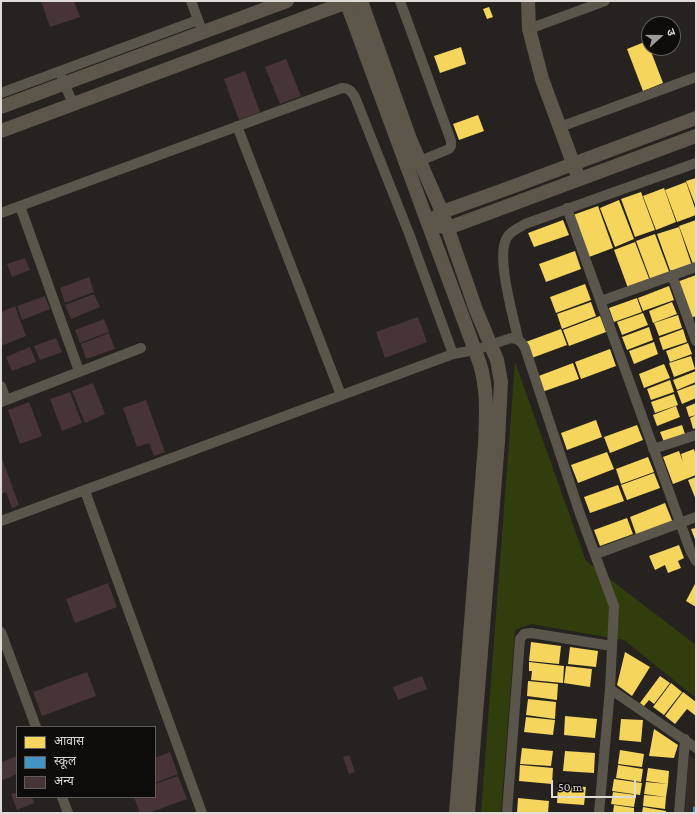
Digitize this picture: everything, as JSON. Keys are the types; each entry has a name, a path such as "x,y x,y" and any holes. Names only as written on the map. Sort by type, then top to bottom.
{"street":[{"path":"191,1 201,26"},
{"path":"1,107 62,78 201,26 287,1"},
{"path":"361,1 410,139 448,228 476,310 496,360 501,382 468,813"},
{"path":"400,1 451,141 451,146 449,149 420,161"},
{"path":"528,1 529,29 542,79 579,179"},
{"path":"529,29 605,1"},
{"path":"1,131 348,2 430,224 480,364 485,384 487,412 485,444 456,813"},
{"path":"560,127 696,77"},
{"path":"62,78 73,104"},
{"path":"1,93 62,78"},
{"path":"1,213 342,88 347,88 355,97 410,236 453,354"},
{"path":"430,224 442,212 696,118"},
{"path":"237,126 341,395"},
{"path":"430,224 448,228 513,202 696,136"},
{"path":"599,813 610,690 614,606 580,514 525,348 518,338 505,281 503,255 505,242 511,232 525,224 696,163"},
{"path":"20,206 79,371"},
{"path":"567,208 653,450 690,550 696,561"},
{"path":"601,301 696,267"},
{"path":"672,275 696,341"},
{"path":"1,521 453,354 475,350 511,338 518,338"},
{"path":"1,386 4,401 141,348"},
{"path":"653,450 696,434"},
{"path":"85,491 202,813"},
{"path":"596,554 696,517"},
{"path":"1,632 36,726"},
{"path":"507,813 520,639 524,634 531,633 613,641"},
{"path":"610,690 685,739 696,748"},
{"path":"679,813 685,739"},
{"path":"62,798 68,813"}],"shaded area":[{"path":"689,755 696,760 696,813 685,813"}],"green space":[{"path":"515,362 586,561 696,645 696,698 624,640 531,624 515,630 501,813 481,813"}],"building: आवास":[{"path":"489,7 493,17 487,19 483,9"},
{"path":"641,43 641,56 653,56 663,83 643,91 627,49"},
{"path":"461,47 466,64 440,73 434,56"},
{"path":"478,115 484,131 459,140 453,124"},
{"path":"696,178 696,207 686,181"},
{"path":"686,182 696,215 677,222 665,190"},
{"path":"664,188 676,222 656,230 643,196"},
{"path":"641,192 655,230 635,237 621,199"},
{"path":"619,200 634,239 615,247 600,208"},
{"path":"598,206 613,248 589,257 573,215"},
{"path":"563,220 569,235 534,247 528,233"},
{"path":"696,220 696,266 694,267 679,226"},
{"path":"679,227 692,266 671,273 657,234"},
{"path":"655,234 670,274 651,281 636,241"},
{"path":"635,242 650,281 628,288 614,250"},
{"path":"575,251 581,269 546,282 539,264"},
{"path":"696,275 696,316 691,318 677,282"},
{"path":"585,284 591,300 556,313 550,297"},
{"path":"669,286 674,300 643,311 638,298"},
{"path":"637,298 642,312 614,322 609,308"},
{"path":"591,302 596,316 562,329 557,314"},
{"path":"672,302 677,314 653,323 649,311"},
{"path":"643,313 648,325 622,335 617,322"},
{"path":"678,315 682,328 659,336 654,323"},
{"path":"600,316 606,332 569,346 563,330"},
{"path":"649,327 653,340 627,350 622,337"},
{"path":"561,329 567,345 529,359 523,343"},
{"path":"683,329 687,342 663,350 659,338"},
{"path":"654,342 658,354 634,364 629,351"},
{"path":"688,343 692,354 670,362 666,351"},
{"path":"610,349 616,366 581,379 575,362"},
{"path":"691,356 695,369 674,377 669,363"},
{"path":"573,363 579,379 542,392 536,377"},
{"path":"664,364 670,378 644,388 639,374"},
{"path":"696,371 696,382 677,390 673,380"},
{"path":"670,380 674,392 651,400 647,389"},
{"path":"696,384 696,398 682,404 677,391"},
{"path":"674,394 678,405 655,413 651,402"},
{"path":"696,403 696,415 689,417 686,407"},
{"path":"676,406 680,417 657,426 653,415"},
{"path":"696,415 696,428 693,429 690,418"},
{"path":"596,420 602,437 567,450 561,433"},
{"path":"637,425 643,440 610,453 604,437"},
{"path":"682,425 685,434 664,442 660,432"},
{"path":"694,449 696,456 696,475 673,484 663,457 679,451 683,462 681,454"},
{"path":"607,452 614,469 578,483 571,465"},
{"path":"648,457 654,472 621,484 616,469"},
{"path":"654,473 660,488 627,500 621,485"},
{"path":"696,477 696,500 688,480"},
{"path":"618,485 624,501 590,513 584,497"},
{"path":"665,503 673,523 637,537 630,517"},
{"path":"627,518 633,534 600,546 594,530"},
{"path":"696,528 696,542 691,529"},
{"path":"679,545 684,558 678,561 681,568 668,573 665,565 655,570 649,556"},
{"path":"696,582 696,607 686,601"},
{"path":"531,642 561,646 559,664 529,661"},
{"path":"570,647 598,651 596,667 568,664"},
{"path":"625,652 650,667 632,696 617,685"},
{"path":"529,662 564,666 563,683 531,680 532,671 529,671"},
{"path":"566,666 592,669 590,687 564,683"},
{"path":"660,676 670,683 654,704 649,700 644,706 640,703"},
{"path":"528,681 558,684 557,700 527,696"},
{"path":"671,683 682,692 664,715 653,707"},
{"path":"683,692 696,702 696,716 687,709 675,724 665,716"},
{"path":"528,699 556,702 555,719 526,715"},
{"path":"565,716 597,719 595,738 564,735"},
{"path":"526,717 555,720 553,735 524,732"},
{"path":"621,719 643,720 641,742 619,740"},
{"path":"654,729 678,745 674,758 649,756"},
{"path":"522,748 553,751 551,766 520,764"},
{"path":"620,750 644,754 642,767 618,764"},
{"path":"565,751 595,753 594,773 563,771"},
{"path":"520,765 553,768 552,784 519,781"},
{"path":"618,765 643,769 641,782 616,778"},
{"path":"648,768 669,771 668,784 646,781"},
{"path":"614,779 642,783 640,795 612,791"},
{"path":"646,782 668,784 666,797 644,794"},
{"path":"558,785 586,787 584,805 557,803"},
{"path":"613,792 636,795 634,807 611,804"},
{"path":"644,795 666,797 665,809 643,806"},
{"path":"518,798 549,801 548,813 517,813"},
{"path":"614,805 634,808 634,813 613,813"},
{"path":"643,807 666,811 666,813 642,813"}],"building: स्कूल":[{"path":"696,806 696,813 693,813 693,807"}],"building: अन्य":[{"path":"41,1 74,1 80,17 50,27"},
{"path":"286,59 301,96 280,104 265,67"},
{"path":"245,71 260,112 239,120 224,79"},
{"path":"25,258 30,270 12,277 7,264"},
{"path":"89,277 94,292 65,303 60,288"},
{"path":"94,294 100,307 71,319 65,305"},
{"path":"45,296 50,309 22,320 17,306"},
{"path":"15,306 26,336 1,346 1,312"},
{"path":"418,317 427,342 385,358 376,332"},
{"path":"104,319 109,332 80,343 75,330"},
{"path":"109,333 115,349 86,359 81,344"},
{"path":"56,338 62,352 40,360 34,346"},
{"path":"30,347 36,362 12,371 6,357"},
{"path":"93,383 105,414 85,423 72,391"},
{"path":"70,392 82,423 62,431 50,399"},
{"path":"146,400 165,452 154,456 149,443 137,447 123,408"},
{"path":"29,402 42,436 20,444 8,410"},
{"path":"1,456 19,505 12,508 6,492 1,494"},
{"path":"108,583 117,607 75,623 66,599"},
{"path":"87,672 96,696 42,716 33,692"},
{"path":"422,676 427,689 398,700 393,687"},
{"path":"170,752 178,774 156,783 156,758"},
{"path":"349,755 355,772 349,774 343,757"},
{"path":"16,756 16,774 1,781 1,762"},
{"path":"178,776 187,799 149,813 140,813 134,798 156,798 156,784"},
{"path":"16,792 16,798 32,798 34,803 17,810 11,794"}]}
